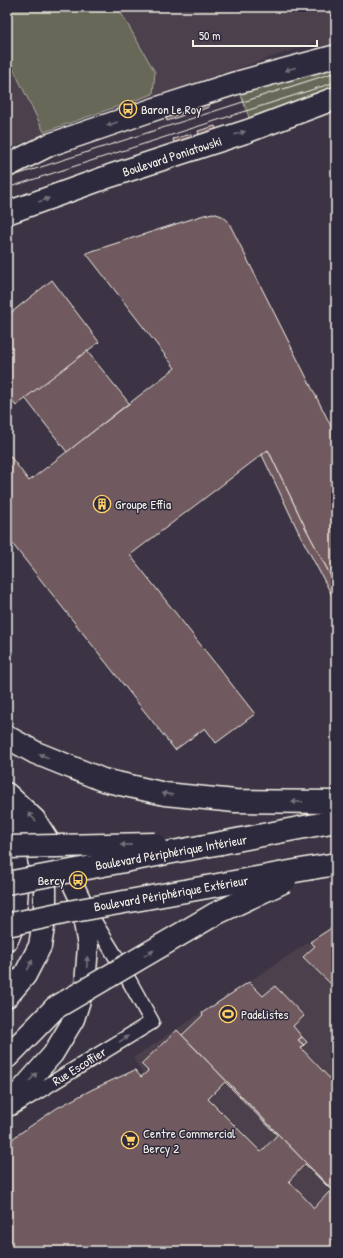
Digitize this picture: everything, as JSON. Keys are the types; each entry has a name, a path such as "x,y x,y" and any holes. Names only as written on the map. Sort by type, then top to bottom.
{"main road":[{"path":"7,166 49,145 152,110 236,83 332,58"},
{"name":"Boulevard Poniatowski","path":"7,213 110,176 248,131 336,98"},
{"path":"7,737 36,753 103,780 165,794 235,801 336,802"},
{"path":"7,793 35,819 63,863 80,899 88,946 86,985 74,1019 53,1054 7,1106"},
{"path":"7,804 38,854 45,884 45,915 40,946 25,975 7,996"},
{"name":"Boulevard Périphérique Intérieur","path":"7,883 336,821"},
{"path":"7,828 14,851 17,880 15,913 7,939"},
{"path":"7,847 220,843"},
{"name":"Boulevard Périphérique Extérieur","path":"7,925 62,913 336,864"},
{"path":"7,1038 215,914 312,868"},
{"path":"7,1057 55,1008"}],"street":[{"name":"Rue Escoffier","path":"7,1111 152,1022 116,957 80,899"}],"shaded area":[{"path":"7,7 336,7 336,87 315,43 64,126 7,149"},
{"path":"336,924 336,1251 153,1091 133,1058"}],"green space":[{"path":"7,7 141,7 120,11 155,72 153,94 44,132 7,56"},
{"path":"336,64 336,90 251,123 239,90"}],"building":[{"path":"207,101 209,107 192,113 190,106"},
{"path":"182,109 184,115 167,121 165,114"},
{"path":"215,126 218,132 200,138 198,131"},
{"path":"191,134 193,140 175,146 173,139"},
{"name":"Groupe Effia","path":"213,213 222,216 228,221 336,436 336,586 305,527 268,450 130,555 255,714 216,743 205,728 175,750 7,537 7,452 29,481 175,368 86,253"},
{"path":"52,280 99,342 16,406 7,394 7,316"},
{"path":"87,351 129,403 67,452 25,398"},
{"path":"268,450 305,527 336,586 336,603 298,531 262,455"},
{"path":"336,925 336,984 333,986 303,957 315,946 310,942"},
{"path":"249,982 263,996 275,986 304,1016 293,1026 302,1037 298,1040 304,1045 301,1048 336,1085 336,1194 182,1035 203,1015 202,1013"},
{"name":"Centre Commercial Bercy 2","path":"177,1030 336,1194 336,1251 7,1251 7,1144 16,1136 57,1108 93,1089 135,1070 141,1077 148,1071 141,1064","holes":["225,1082 277,1135 261,1152 208,1099","305,1164 331,1190 314,1208 289,1181"]},
{"path":"302,1037 307,1042 304,1045 298,1040"}],"tram line":[{"path":"7,178 336,72"},
{"path":"7,188 336,82"}],"railway":[{"path":"328,7 336,19"}],"place":[{"name":"Baron Le Roy","path":"128,109"},
{"name":"Groupe Effia","path":"102,504"},
{"name":"Bercy","path":"78,880"},
{"name":"Padelistes","path":"228,1014"},
{"name":"Centre Commercial Bercy 2","path":"130,1140"}]}
